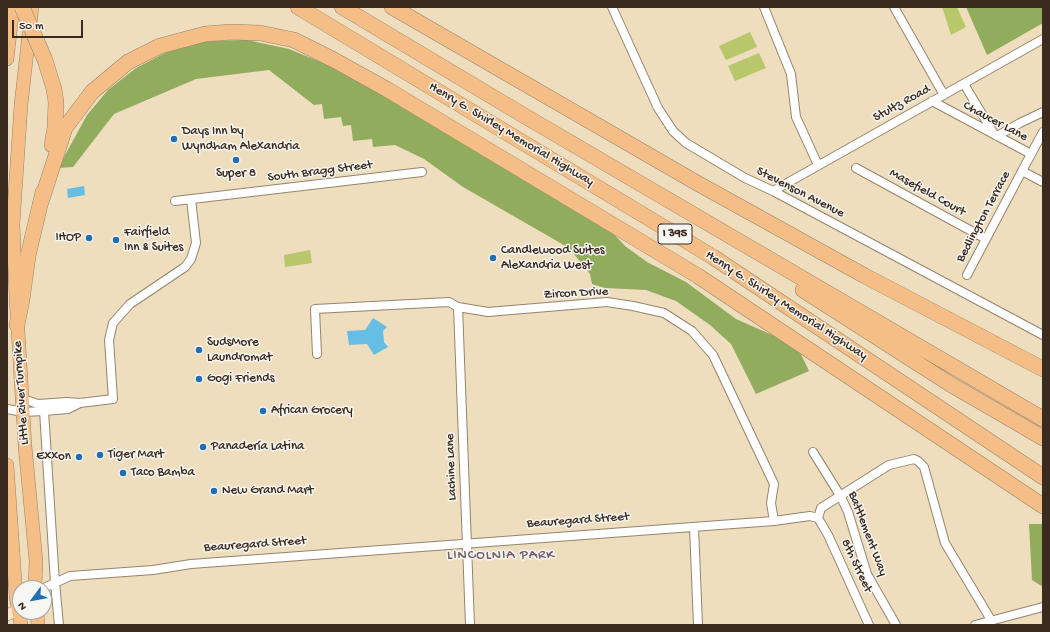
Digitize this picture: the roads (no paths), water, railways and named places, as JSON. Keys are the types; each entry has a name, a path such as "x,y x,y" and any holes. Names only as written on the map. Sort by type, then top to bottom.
{"highway":[{"path":"17,324 28,256 41,202 55,127 56,102 54,89 45,60 22,7"},
{"name":"Henry G. Shirley Memorial Highway","path":"298,7 714,257 1043,477"},
{"path":"342,7 768,259 1043,419"},
{"path":"392,7 697,183 865,276 1043,369"},
{"path":"412,7 437,34"},
{"path":"41,202 65,128 92,92 128,62 160,46 204,34 231,32 260,33 294,40 388,90 698,276 1043,506"},
{"path":"768,259 803,291 950,384 1043,438"}],"main road":[{"path":"7,59 12,7"},
{"name":"Little River Turnpike","path":"32,7 20,112 13,224 17,324 36,561 35,580"},
{"path":"7,465 13,580"}],"street":[{"name":"Stevenson Avenue","path":"612,7 658,108 673,131 686,143 744,178 773,191 1043,336"},
{"path":"764,7 791,74 796,117 818,165"},
{"path":"894,7 944,95"},
{"name":"Stultz Road","path":"773,191 1043,39"},
{"path":"964,84 996,136 1043,112"},
{"name":"Chaucer Lane","path":"932,101 1031,154 1022,171"},
{"path":"1031,154 1043,132"},
{"name":"Masefield Court","path":"856,168 986,239"},
{"path":"1022,171 1043,182"},
{"name":"Bedlington Terrace","path":"966,275 1022,171"},
{"name":"South Bragg Street","path":"174,201 422,172"},
{"path":"23,399 38,404 67,402 80,403 113,399 109,340 113,323 130,304 185,267 191,259 196,242 191,199"},
{"name":"Zircon Drive","path":"317,354 315,309 449,302 458,307 488,312 607,302 664,313 692,331 713,355 774,484 771,503 774,521"},
{"name":"Lachine Lane","path":"458,307 470,625"},
{"path":"7,409 23,412 44,411 68,409 80,403"},
{"path":"44,411 55,583 60,625"},
{"name":"Battlement Way","path":"814,452 841,497 848,512 867,574 896,625"},
{"path":"818,518 821,508 841,497 889,465 914,459 918,461 924,467 945,543 990,620"},
{"name":"Beauregard Street","path":"52,584 70,576 153,570 191,564 774,521 810,516 818,518"},
{"name":"8th Street","path":"818,518 828,535 869,625"},
{"path":"694,527 698,625"},
{"path":"974,625 1043,607"}],"water":[{"path":"84,186 85,195 68,198 67,189"},
{"path":"373,318 387,327 383,331 384,342 388,347 374,355 367,344 349,345 347,331 365,330"}],"place":[{"name":"Days Inn by Wyndham Alexandria","path":"174,139"},
{"name":"Super 8","path":"236,160"},
{"name":"IHOP","path":"89,238"},
{"name":"Fairfield Inn & Suites","path":"116,240"},
{"name":"Candlewood Suites Alexandria West","path":"493,258"},
{"name":"SudsMore Laundromat","path":"199,350"},
{"name":"Gogi Friends","path":"199,379"},
{"name":"African Grocery","path":"263,411"},
{"name":"Panadería Latina","path":"203,447"},
{"name":"Tiger Mart","path":"100,455"},
{"name":"Exxon","path":"79,457"},
{"name":"Taco Bamba","path":"123,473"},
{"name":"New Grand Mart","path":"214,491"}],"district":[{"name":"LINCOLNIA PARK","path":"501,556"}]}
